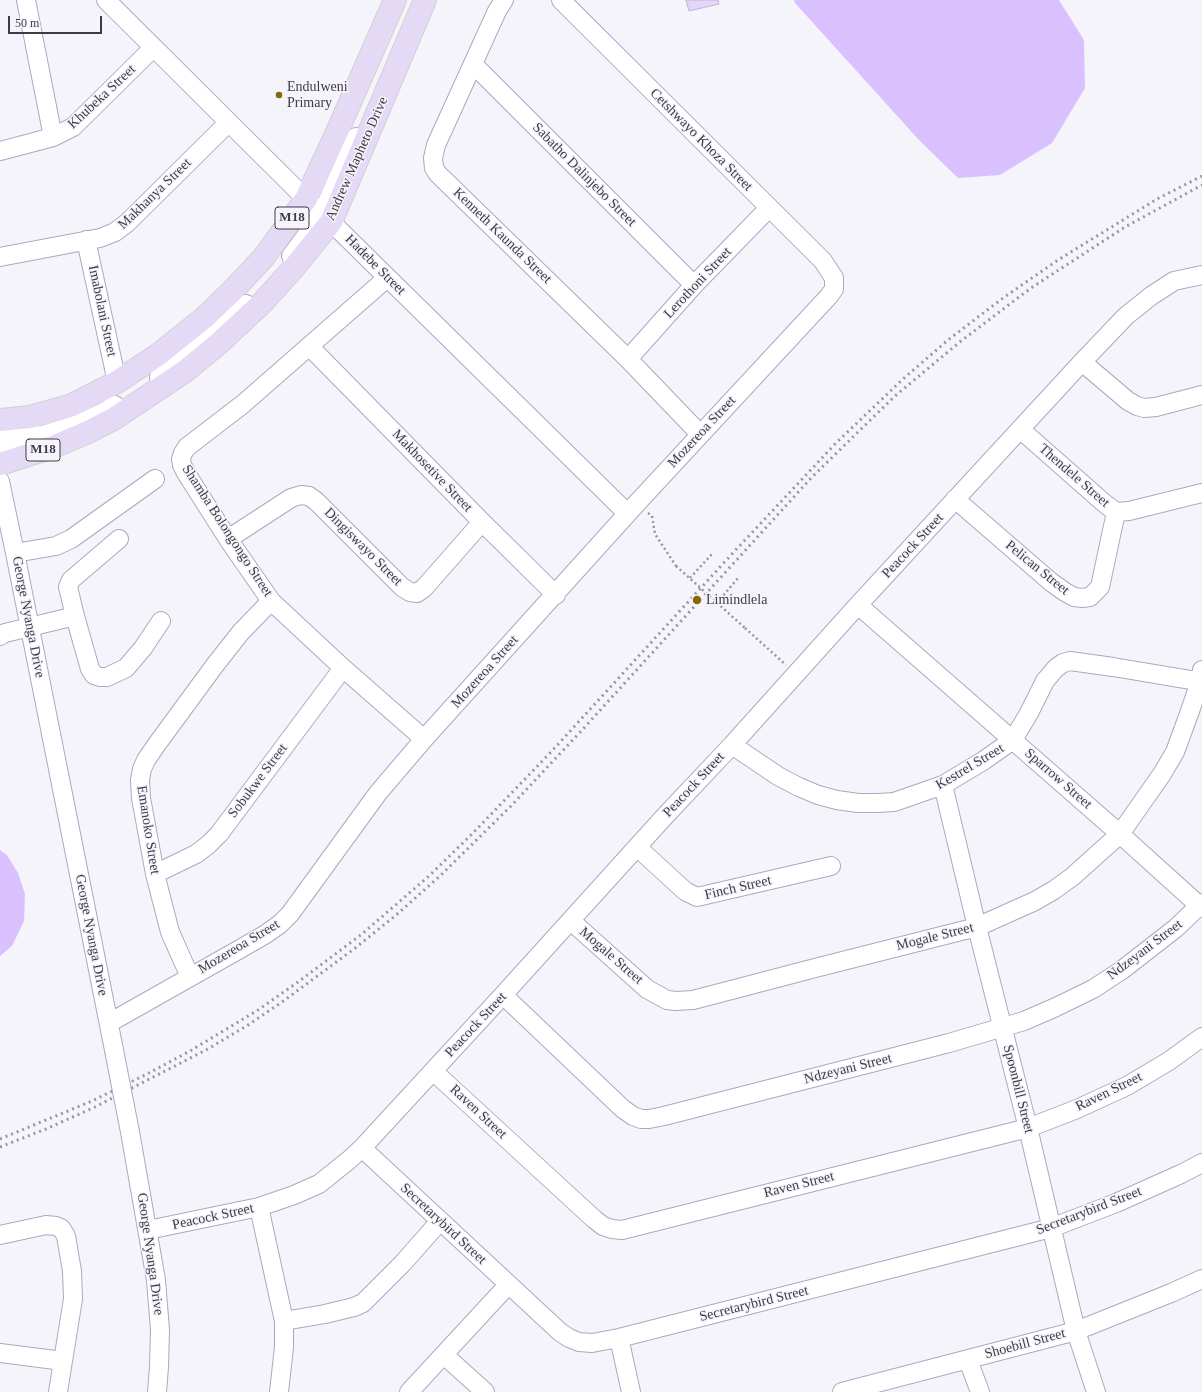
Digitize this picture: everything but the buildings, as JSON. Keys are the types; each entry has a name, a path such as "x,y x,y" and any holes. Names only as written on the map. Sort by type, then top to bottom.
{"main road":[{"name":"Andrew Mapheto Drive","path":"0,464 53,447 86,433 114,418 184,372 218,344 261,304 292,270 318,210 395,0"},
{"name":"Andrew Mapheto Drive","path":"0,420 30,418 72,405 117,382 159,354 204,318 264,257 318,210 425,0"}],"street":[{"path":"26,0 53,137"},
{"name":"Hadebe Street","path":"106,0 228,123 387,278 632,508"},
{"path":"0,432 40,422 100,401 134,381 168,356 233,302 261,273 318,210 404,0"},
{"path":"0,448 75,425 104,412 168,371 238,311 263,288 287,262 318,210 359,130 413,0"},
{"name":"Kenneth Kaunda Street","path":"504,0 497,11 474,65 436,145 433,158 434,168 438,174 628,359 700,434"},
{"name":"Cetshwayo Khoza Street","path":"561,0 823,261 834,278 834,284"},
{"name":"Khubeka Street","path":"0,151 53,137 73,127 153,48"},
{"name":"Sabatho Dalinjebo Street","path":"474,65 694,285"},
{"name":"Makhanya Street","path":"0,257 100,238 115,232 127,223 228,123"},
{"name":"Lerothoni Street","path":"628,359 694,285 770,208"},
{"name":"Imabolani Street","path":"86,240 117,382"},
{"name":"Peacock Street","path":"148,1230 259,1207 294,1195 319,1184 338,1170 362,1148 434,1071 955,499 1126,316 1150,296 1174,281 1202,275"},
{"name":"Shamba Bolongongo Street","path":"387,278 243,404 190,444 183,453 181,459 186,473 228,539 271,601 343,668 424,739"},
{"name":"Mozereoa Street","path":"109,1023 260,938 280,924 290,914 378,793 424,739 556,595 632,508 829,296 834,289 834,284"},
{"name":"Makhosetive Street","path":"310,346 482,522 556,595"},
{"path":"1082,362 1128,401 1144,408 1156,407 1202,395"},
{"name":"Thendele Street","path":"1020,429 1116,512 1129,511 1202,493"},
{"path":"15,553 56,546 71,539 155,479"},
{"name":"George Nyanga Drive","path":"0,481 109,1023 148,1230 159,1311 160,1348 157,1392"},
{"name":"Dingiswayo Street","path":"228,539 291,498 301,495 309,496 316,500 402,587 410,592 417,593 424,588 482,522"},
{"name":"Pelican Street","path":"955,499 1051,582 1064,592 1074,597 1082,598 1090,597 1100,587 1116,512"},
{"path":"119,539 71,580 68,587 90,669 94,675 107,677 126,668 161,621"},
{"name":"Emanoko Street","path":"190,977 170,932 155,874 141,798 140,780 142,769 146,760 157,744 215,665 241,632 271,601"},
{"name":"Sparrow Street","path":"858,605 1201,906"},
{"path":"2,634 75,616"},
{"name":"Kestrel Street","path":"732,745 778,776 818,795 858,803 894,802 943,785 983,761 1013,740 1045,681 1056,668 1063,663 1070,661 1201,678"},
{"name":"Sobukwe Street","path":"155,874 196,854 219,834 343,668"},
{"name":"Mogale Street","path":"571,921 648,989 667,1000 676,1001 693,1000 977,927 1035,901 1054,890 1072,877 1120,834 1162,774 1175,752 1201,678"},
{"name":"Spoonbill Street","path":"943,785 1028,1128 1076,1331 1096,1392"},
{"name":"Finch Street","path":"637,847 685,891 697,898 831,866"},
{"name":"Ndzeyani Street","path":"503,996 622,1109 641,1119 649,1119 1002,1028 1037,1015 1093,989 1122,970 1154,946 1201,906"},
{"name":"Raven Street","path":"434,1071 594,1219 604,1226 622,1230 1028,1128 1127,1086 1169,1060 1202,1037"},
{"name":"Secretarybird Street","path":"362,1148 560,1332 579,1342 592,1343 619,1338 1051,1228 1116,1203 1202,1163"},
{"path":"259,1207 284,1321 284,1347 280,1392"},
{"path":"284,1321 325,1314 354,1307 363,1303 403,1262 440,1220"},
{"path":"0,1235 46,1225 58,1227 66,1236 72,1271 72,1299 58,1392"},
{"name":"Shoebill Street","path":"842,1392 1076,1331 1202,1279"},
{"path":"409,1392 508,1285"},
{"path":"619,1338 631,1392"},
{"path":"0,1353 63,1361"},
{"path":"444,1355 485,1392"},
{"path":"968,1360 980,1392"}],"path":[{"path":"632,508 652,516 655,534 676,566 796,674"},
{"path":"690,578 712,554"},
{"path":"717,603 738,578"}],"shaded area":[{"path":"794,0 1059,0 1084,40 1085,88 1052,143 1000,175 958,178 919,140 795,3"},
{"path":"0,850 7,855 18,873 25,894 24,921 12,946 0,956"}],"railway":[{"path":"0,1139 92,1101 190,1051 258,1010 362,934 429,876 472,834 551,752 731,555 836,443 903,379 948,340 1003,298 1058,260 1157,199 1202,176"},
{"path":"0,1147 46,1129 95,1107 206,1050 248,1025 282,1002 354,949 395,916 440,876 511,806 812,477 895,396 961,341 1031,288 1125,227 1202,185"}],"place":[{"name":"Endulweni Primary","path":"279,95"},
{"name":"Limindlela","path":"697,600"}]}
